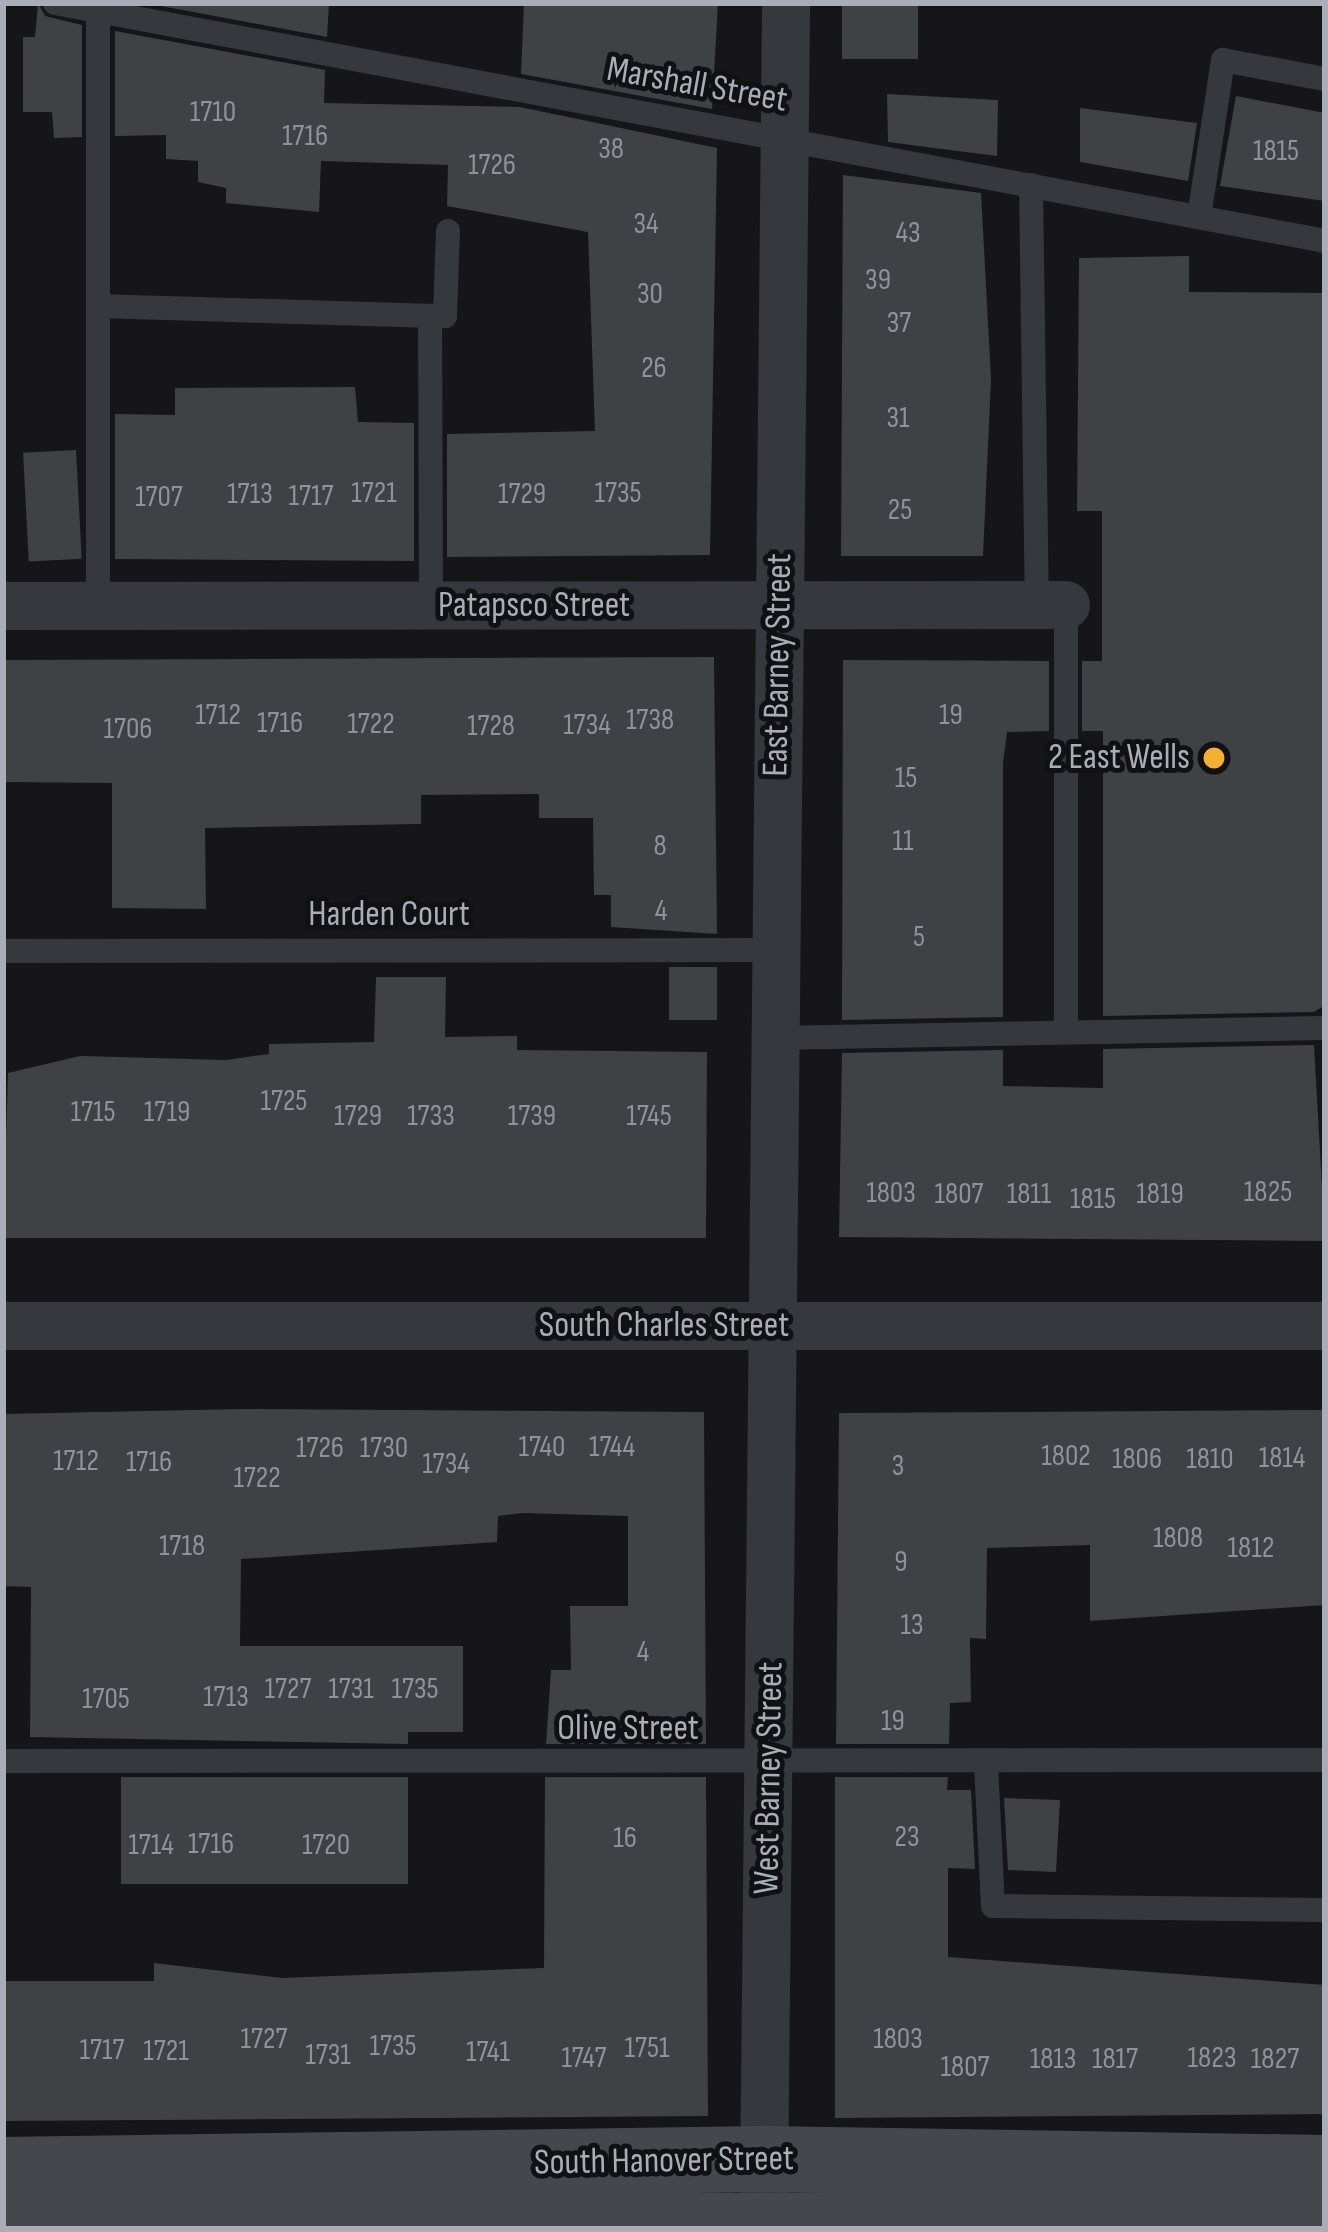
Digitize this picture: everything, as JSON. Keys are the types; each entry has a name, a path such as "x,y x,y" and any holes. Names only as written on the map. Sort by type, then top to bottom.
{"main road":[{"name":"South Hanover Street","path":"3,2170 764,2158 1325,2168"},
{"name":"South Hanover Street","path":"3,2228 1325,2224"}],"street":[{"name":"East Barney Street","path":"771,1326 786,3"},
{"name":"Patapsco Street","path":"3,607 1052,604"},
{"name":"South Charles Street","path":"3,1326 1325,1325"},
{"name":"West Barney Street","path":"763,2226 771,1326"}],"lane":[{"name":"Marshall Street","path":"55,3 1325,241"},
{"path":"98,11 98,606"},
{"path":"1198,217 1223,60 1325,79"},
{"path":"1031,185 1052,604 1066,1031"},
{"path":"98,306 445,316 448,231"},
{"path":"430,316 431,606"},
{"name":"Harden Court","path":"3,951 776,950"},
{"path":"774,1038 1325,1028"},
{"name":"Olive Street","path":"3,1761 770,1766 1325,1760"},
{"path":"986,1763 993,1906 1325,1910"}],"building":[{"path":"38,3 45,16 82,25 82,137 54,138 52,112 23,112 23,37 35,37"},
{"path":"145,3 329,3 327,37"},
{"path":"524,3 718,3 712,109 521,74"},
{"path":"842,3 918,3 918,59 842,59"},
{"path":"115,31 325,70 324,103 520,107 717,148 710,555 447,557 447,434 595,431 588,232 447,206 448,165 321,161 319,212 226,203 226,188 198,182 198,161 166,159 166,135 115,136"},
{"path":"887,94 998,100 997,156 888,142"},
{"path":"1236,96 1325,113 1325,201 1220,186"},
{"path":"1080,108 1197,123 1188,181 1080,162"},
{"path":"843,175 981,193 991,379 983,556 841,556"},
{"name":"2 East Wells","path":"1189,256 1189,292 1325,293 1325,1005 1314,1012 1103,1016 1103,731 1082,731 1082,661 1102,661 1102,511 1077,511 1079,258"},
{"path":"355,387 358,422 414,423 414,561 115,559 115,414 175,415 175,388"},
{"path":"76,450 82,559 29,562 23,453"},
{"path":"714,657 717,934 611,927 611,895 594,895 593,818 539,818 539,794 421,795 421,824 205,828 206,909 112,908 112,783 3,782 3,660"},
{"path":"843,660 1049,661 1049,731 1007,732 1003,1017 842,1020"},
{"path":"669,967 717,967 717,1020 669,1020"},
{"path":"376,977 446,977 445,1037 517,1036 517,1050 707,1052 706,1238 3,1238 8,1073 80,1056 226,1060 269,1054 269,1044 374,1042"},
{"path":"1314,1045 1325,1241 839,1237 842,1053 1003,1050 1003,1086 1103,1088 1103,1049"},
{"path":"242,1409 704,1412 706,1744 546,1744 551,1670 571,1670 570,1606 628,1606 628,1516 522,1513 498,1516 497,1542 241,1559 240,1646 463,1646 463,1732 408,1732 408,1744 30,1737 31,1587 3,1586 3,1414"},
{"path":"1325,1410 1325,1605 1090,1621 1090,1545 987,1548 986,1639 970,1638 971,1702 950,1703 949,1744 836,1744 839,1413"},
{"path":"121,1777 408,1777 408,1884 121,1884"},
{"path":"545,1777 706,1777 708,2116 3,2121 3,1981 154,1981 154,1963 282,1978 544,1968"},
{"path":"835,1777 948,1777 947,1790 971,1790 975,1869 948,1868 948,1957 1325,1985 1325,2114 835,2118"},
{"path":"1004,1798 1060,1800 1056,1872 1008,1870"}],"place":[{"name":"2 East Wells","path":"1214,758"}]}
